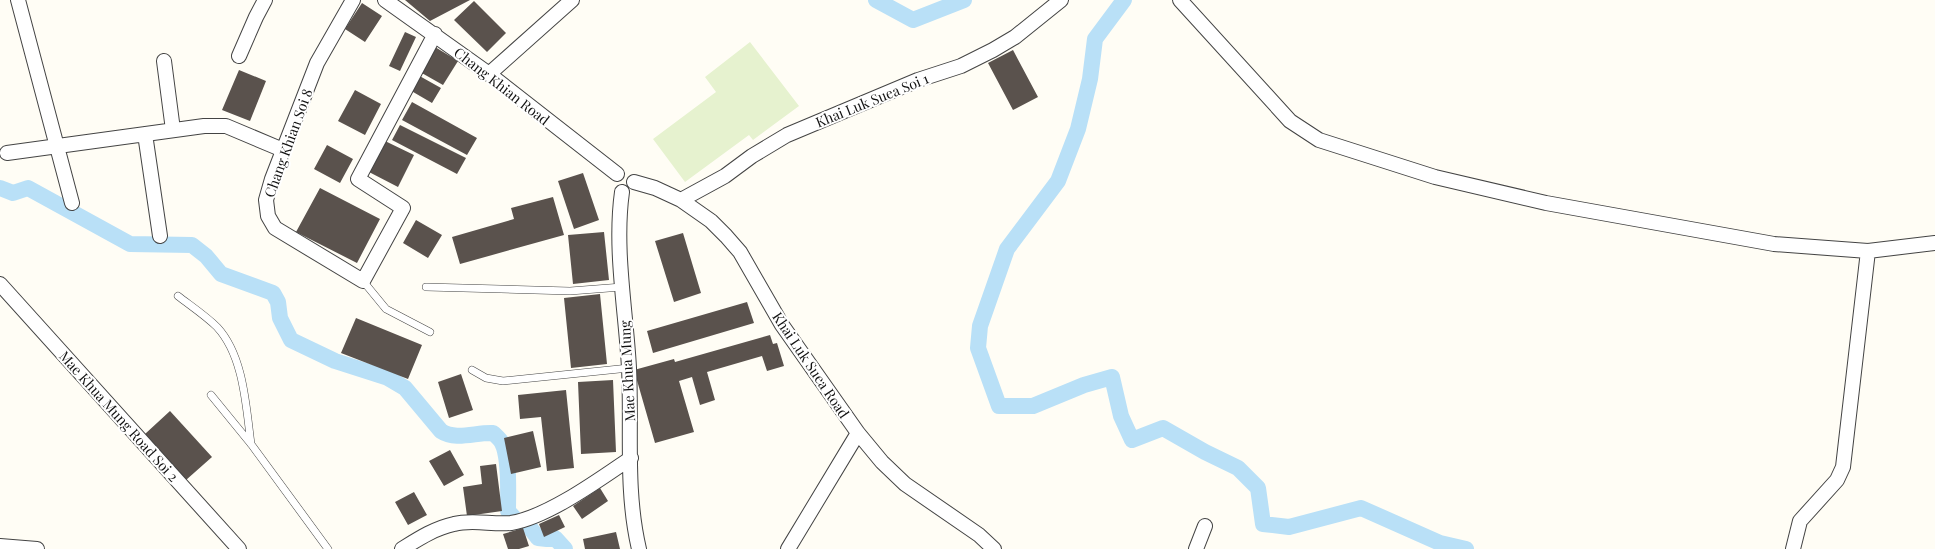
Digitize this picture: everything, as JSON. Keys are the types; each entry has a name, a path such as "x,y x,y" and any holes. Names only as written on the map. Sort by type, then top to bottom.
{"street":[{"path":"18,0 72,203"},
{"path":"239,56 265,0"},
{"name":"Chang Khian Soi 8","path":"353,0 317,63 283,150 266,200 268,216 275,228 363,280"},
{"name":"Chang Khian Road","path":"385,0 435,34 489,74 617,174"},
{"path":"489,74 572,0"},
{"name":"Khai Luk Suea Soi 1","path":"681,200 725,176 752,156 787,135 918,80 961,66 993,50 1015,37 1061,0"},
{"path":"1180,0 1290,121 1319,140 1435,177 1546,204 1774,244 1868,251 1935,243"},
{"path":"363,280 403,208 358,179 435,34"},
{"path":"164,61 173,130"},
{"path":"7,153 204,126 226,126 283,150"},
{"path":"145,134 160,236"},
{"path":"621,172 631,175 634,182 631,189 622,192 617,190 614,184 617,174 621,172"},
{"name":"Khai Luk Suea Road","path":"634,182 654,188 681,200 711,221 740,252 782,325 858,433 882,462 905,484 979,535 994,549"},
{"name":"Mae Khua Mung","path":"622,192 620,211 622,287 629,368 632,507 639,549"},
{"path":"1793,549 1800,521 1837,480 1843,467 1868,251"},
{"name":"Mae Khua Mung Road Soi 2","path":"0,284 239,549"},
{"path":"788,549 858,433"},
{"path":"402,549 428,534 454,524 512,523 539,514 581,491 631,458"},
{"path":"1196,549 1205,526"},
{"path":"6,547 37,549"}],"lane":[{"path":"363,280 386,309 430,332"},
{"path":"426,287 570,291 622,287"},
{"path":"178,296 217,328 234,355 244,389 251,444"},
{"path":"472,370 486,378 503,381 629,368"},
{"path":"210,395 251,444 328,549"}],"green space":[{"path":"750,42 799,106 753,140 749,135 685,182 653,139 716,92 705,77"}],"building":[{"path":"405,0 470,0 430,21"},
{"path":"474,1 506,33 487,52 454,20"},
{"path":"362,3 382,16 365,42 345,29"},
{"path":"405,32 416,37 400,71 389,66"},
{"path":"435,47 458,61 443,85 420,72"},
{"path":"1013,50 1038,97 1013,110 988,63"},
{"path":"239,70 266,81 250,121 222,110"},
{"path":"416,74 441,88 432,103 408,89"},
{"path":"355,90 381,104 365,135 338,121"},
{"path":"412,102 477,138 467,155 402,120"},
{"path":"400,125 466,158 457,174 392,140"},
{"path":"385,141 414,155 398,187 369,172"},
{"path":"327,145 353,159 340,183 314,169"},
{"path":"583,173 599,220 574,229 558,181"},
{"path":"320,188 380,219 357,263 296,232"},
{"path":"553,197 564,235 460,264 452,237 514,219 511,208"},
{"path":"416,220 442,235 428,258 403,243"},
{"path":"604,232 609,280 573,284 568,235"},
{"path":"683,233 701,293 674,302 655,241"},
{"path":"600,294 607,364 571,368 564,298"},
{"path":"747,302 754,323 653,353 647,331"},
{"path":"356,318 422,345 408,379 341,353"},
{"path":"770,335 773,344 777,343 784,366 767,371 762,356 707,372 715,400 700,405 692,377 679,381 694,432 655,443 634,370 674,359 675,362"},
{"path":"461,374 473,410 449,418 438,382"},
{"path":"613,380 616,452 581,454 578,382"},
{"path":"566,390 574,468 547,471 541,417 520,419 518,395"},
{"path":"170,411 212,457 186,480 145,434"},
{"path":"533,431 541,467 511,474 504,438"},
{"path":"450,450 464,475 444,486 429,461"},
{"path":"496,464 502,511 467,516 463,487 482,484 480,466"},
{"path":"600,488 608,501 582,519 573,506"},
{"path":"414,492 427,515 408,525 395,502"},
{"path":"559,515 565,527 544,537 539,524"},
{"path":"523,528 529,546 519,549 508,549 503,534"},
{"path":"616,532 620,549 585,549 583,539"}],"waterway":[{"path":"876,0 913,20 964,0"},
{"path":"1124,0 1095,39 1090,79 1078,129 1058,181 1007,249 980,326 978,348 999,406 1033,406 1084,385 1112,377 1121,416 1132,440 1163,428 1205,452 1238,468 1258,488 1263,524 1289,527 1361,508 1440,543 1466,549"},
{"path":"0,188 13,193 28,188 130,244 192,245 206,256 221,274 273,293 278,302 280,318 291,340 335,361 388,378 405,388 441,431 447,434 460,436 493,433 505,449 508,476 508,511 517,521 528,525 538,538 555,538 565,549"}]}
